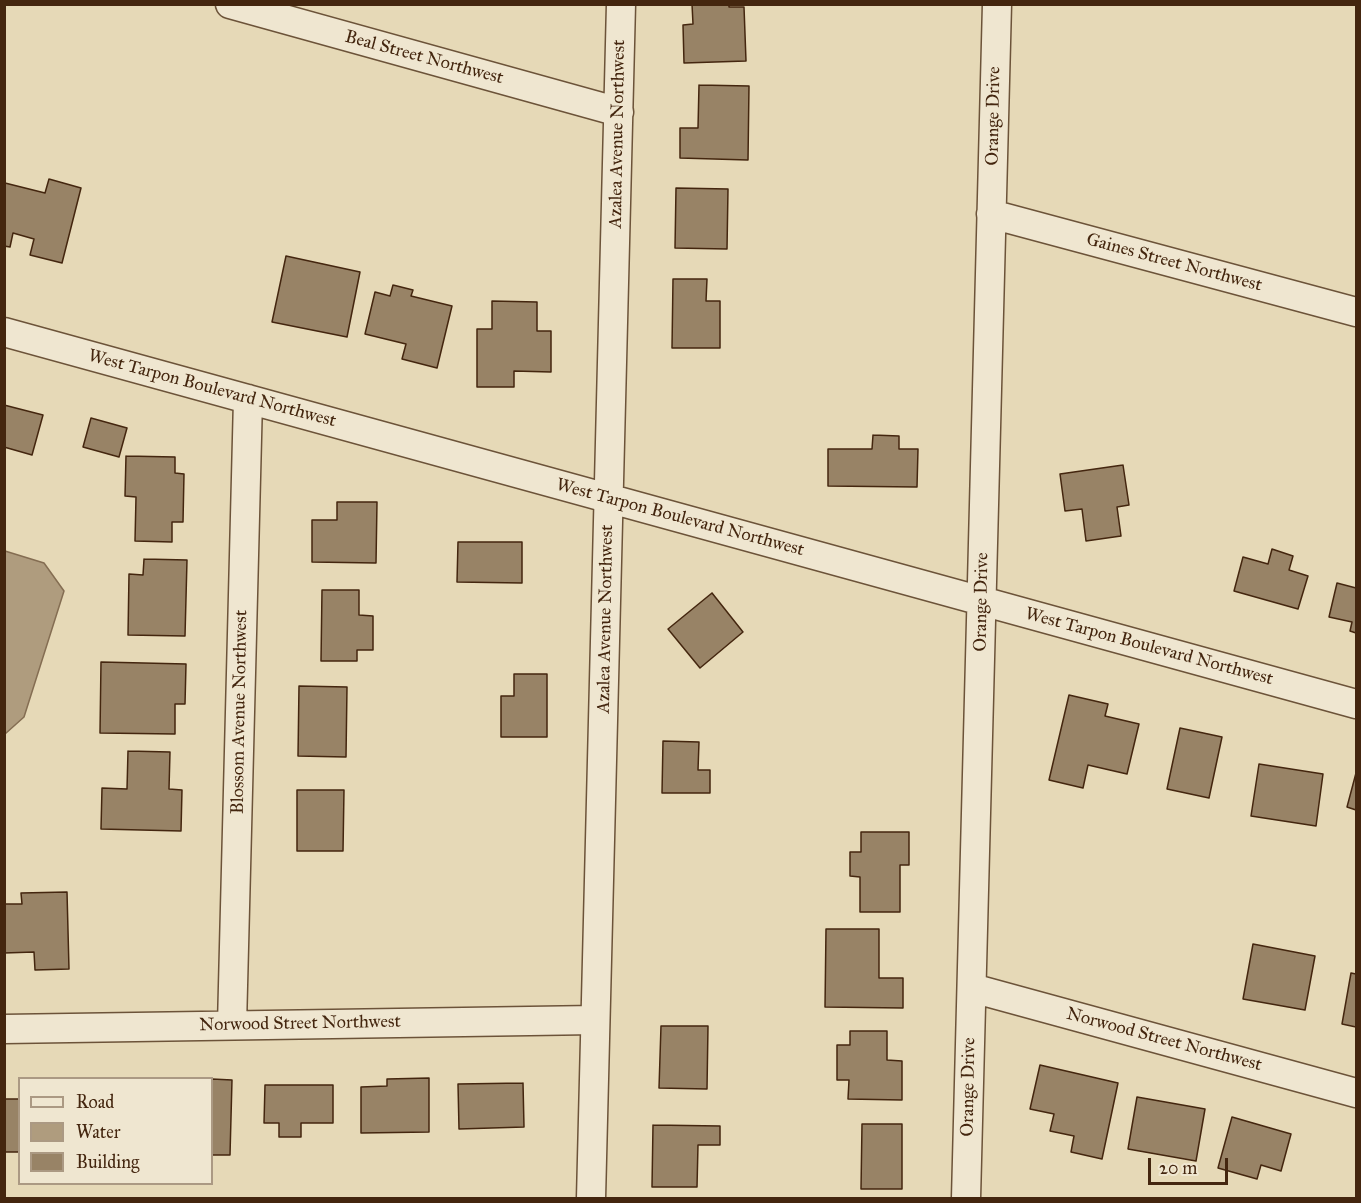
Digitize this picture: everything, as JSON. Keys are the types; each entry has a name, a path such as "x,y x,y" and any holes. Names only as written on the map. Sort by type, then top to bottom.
{"street":[{"name":"Beal Street Northwest","path":"230,4 619,112"},
{"name":"Azalea Avenue Northwest","path":"591,1198 621,4"},
{"name":"Orange Drive","path":"966,1198 997,4"},
{"name":"Gaines Street Northwest","path":"992,214 1356,312"},
{"name":"West Tarpon Boulevard Northwest","path":"4,332 1356,704"},
{"name":"Blossom Avenue Northwest","path":"232,1025 248,399"},
{"name":"Norwood Street Northwest","path":"972,988 1356,1093"},
{"name":"Norwood Street Northwest","path":"4,1029 595,1020"}],"water":[{"path":"5,551 44,563 64,591 24,717 5,734"}],"building":[{"path":"692,4 729,4 729,7 744,7 746,61 684,63 683,25 693,24"},
{"path":"699,85 749,86 748,160 680,158 680,128 698,128"},
{"path":"49,179 81,188 62,263 30,255 34,239 13,233 10,247 4,246 5,183 45,193"},
{"path":"676,188 728,189 727,249 675,248"},
{"path":"286,256 360,272 347,337 272,322"},
{"path":"673,279 707,279 706,301 720,301 720,348 672,348"},
{"path":"393,285 413,290 411,296 452,306 437,368 402,359 406,344 365,334 375,292 390,296"},
{"path":"492,301 537,302 537,331 551,331 551,372 514,371 514,387 477,387 477,329 492,329"},
{"path":"4,405 43,415 32,455 4,447"},
{"path":"91,418 127,428 119,457 83,447"},
{"path":"873,435 899,436 899,449 918,449 917,487 828,486 828,449 872,449"},
{"path":"126,456 175,457 175,473 184,474 183,522 172,522 172,542 135,541 136,497 125,496"},
{"path":"1123,465 1129,505 1117,507 1121,536 1086,541 1082,509 1065,511 1060,474"},
{"path":"337,502 377,502 376,563 312,562 312,520 337,520"},
{"path":"458,542 522,542 522,583 457,582"},
{"path":"1272,549 1293,556 1289,570 1308,576 1298,609 1234,591 1243,557 1268,564"},
{"path":"144,559 187,560 185,636 128,635 129,574 143,575"},
{"path":"1337,583 1356,588 1356,633 1350,631 1352,622 1329,617"},
{"path":"322,590 359,590 359,615 373,616 373,650 357,650 357,661 321,661"},
{"path":"712,593 743,632 700,668 668,629"},
{"path":"101,662 186,664 185,704 175,704 175,734 100,733"},
{"path":"514,674 547,674 547,737 501,737 501,696 514,696"},
{"path":"299,686 347,687 346,757 298,756"},
{"path":"1069,695 1108,704 1105,716 1139,724 1127,774 1088,765 1083,788 1049,780"},
{"path":"1180,728 1222,737 1209,798 1167,789"},
{"path":"663,741 699,742 698,770 710,770 710,793 662,793"},
{"path":"128,751 170,752 169,789 182,790 181,831 101,829 102,788 127,789"},
{"path":"1259,764 1323,774 1316,826 1251,816"},
{"path":"1356,773 1356,810 1347,807"},
{"path":"297,790 344,790 343,851 297,851"},
{"path":"861,832 909,832 909,865 900,865 900,912 860,912 860,877 850,876 850,852 861,852"},
{"path":"67,892 69,969 35,970 34,952 4,953 4,904 22,904 21,893"},
{"path":"826,929 879,929 879,978 903,978 903,1008 825,1007"},
{"path":"1253,944 1315,956 1305,1010 1243,999"},
{"path":"1351,973 1356,974 1356,1027 1342,1024"},
{"path":"661,1026 708,1026 707,1089 659,1088"},
{"path":"850,1031 887,1031 887,1060 902,1061 902,1100 848,1099 849,1080 837,1080 837,1045 850,1045"},
{"path":"1040,1065 1118,1083 1102,1159 1071,1152 1074,1136 1050,1131 1054,1114 1030,1109"},
{"path":"429,1078 429,1132 361,1133 361,1087 387,1086 387,1079"},
{"path":"213,1079 232,1080 230,1155 213,1155"},
{"path":"523,1083 524,1127 459,1129 458,1084"},
{"path":"265,1085 333,1085 333,1123 301,1123 301,1137 279,1137 279,1123 264,1123"},
{"path":"1137,1097 1205,1109 1196,1161 1128,1149"},
{"path":"4,1099 18,1099 18,1152 4,1152"},
{"path":"1232,1117 1291,1134 1281,1171 1261,1165 1257,1179 1218,1168"},
{"path":"862,1124 902,1124 902,1189 861,1189"},
{"path":"653,1125 720,1126 720,1145 698,1145 697,1187 652,1187"}]}
